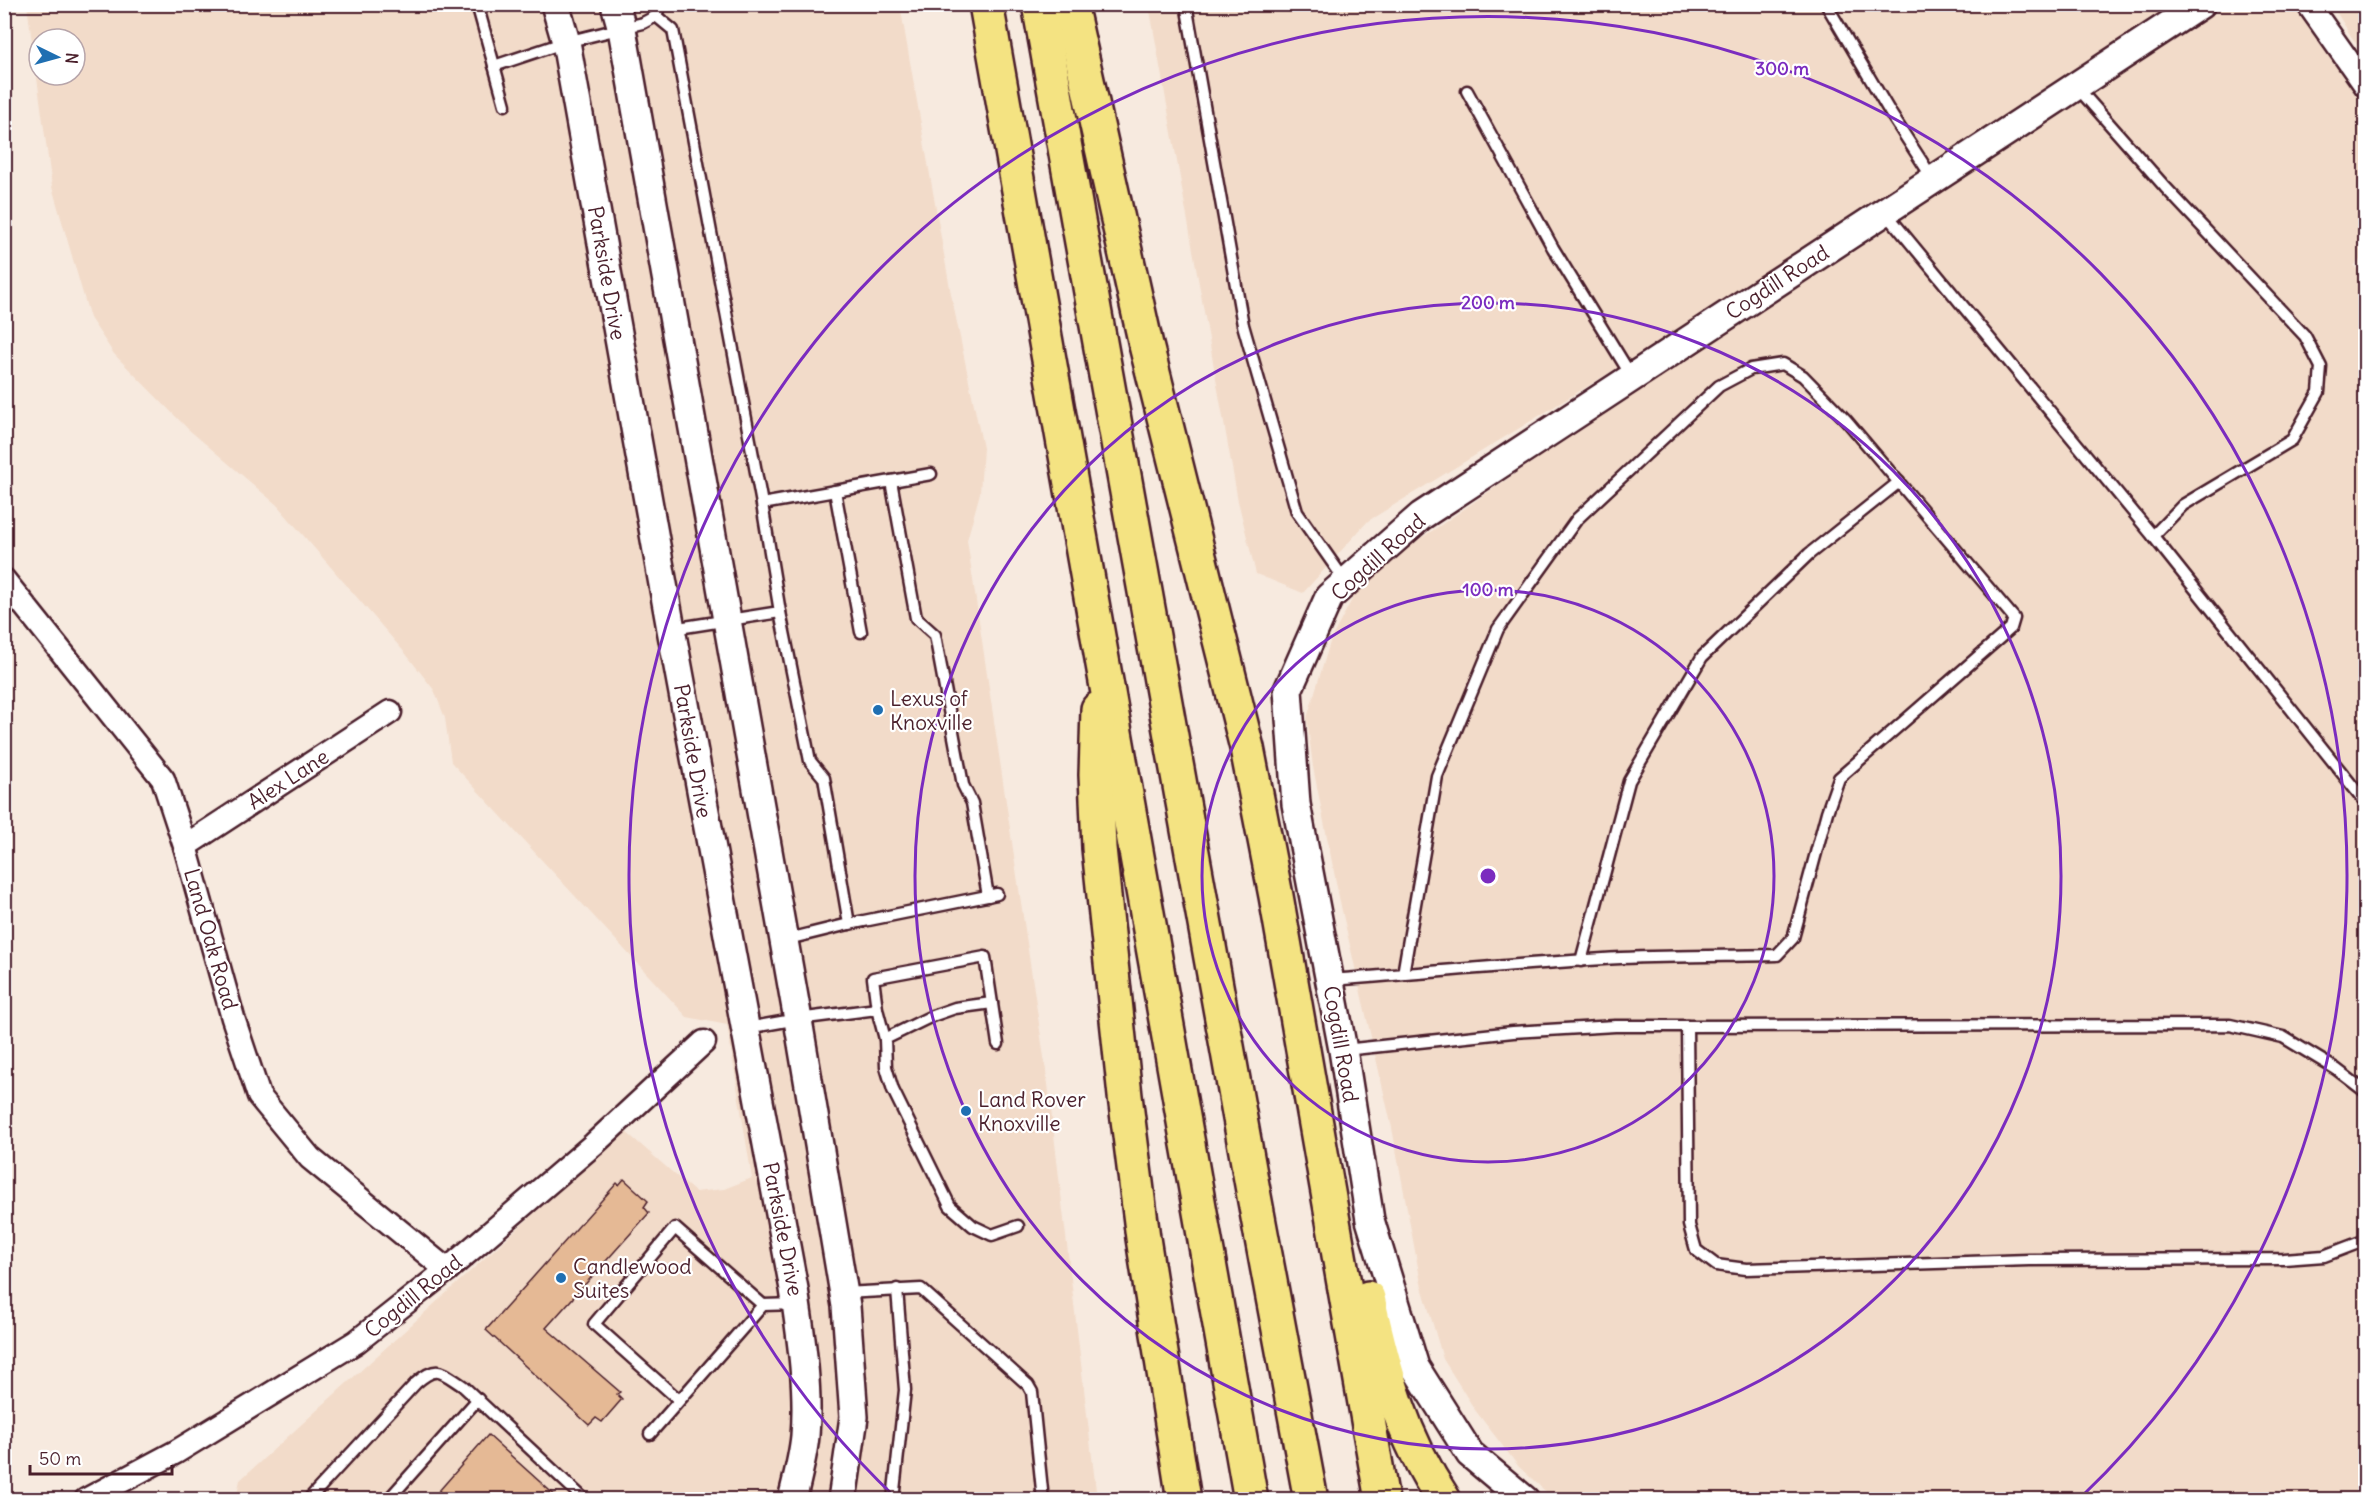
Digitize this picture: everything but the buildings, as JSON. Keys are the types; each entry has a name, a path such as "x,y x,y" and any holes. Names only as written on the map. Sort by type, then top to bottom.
{"highway":[{"path":"986,4 1251,1500"},
{"path":"1039,4 1311,1500"},
{"path":"1070,4 1149,356 1303,984 1379,1349 1410,1441 1426,1473 1444,1500"},
{"path":"1099,635 1096,775 1099,848 1143,1238 1184,1500"},
{"path":"1246,748 1276,896 1382,1500"}],"street":[{"name":"Parkside Drive","path":"555,4 566,42 744,1029 797,1304 802,1337 806,1405 805,1438 792,1500"},
{"name":"Cogdill Road","path":"1525,1500 1470,1454 1415,1367 1370,1220 1343,1050 1296,804 1288,690 1329,597 1420,516 2200,4"},
{"path":"2308,4 2366,86"},
{"path":"618,17 798,1019 844,1293 854,1417 842,1500"},
{"name":"Land Oak Road","path":"4,580 163,779 185,846 233,1018 259,1096 310,1158 447,1270"},
{"name":"Alex Lane","path":"185,846 390,712"},
{"name":"Cogdill Road","path":"86,1500 176,1452 356,1342 447,1270 594,1144 704,1041"}],"lane":[{"path":"477,4 505,105"},
{"path":"494,66 566,42 618,17 643,23 656,16 660,4"},
{"path":"1185,4 1243,326 1297,512 1346,582"},
{"path":"1826,4 1933,180"},
{"path":"656,16 673,30 762,504 780,612 810,761 824,778 849,924"},
{"path":"2076,86 2165,187 2305,336 2321,366 2319,392 2292,440 2183,505 2153,536"},
{"path":"1467,92 1554,248 1632,377"},
{"path":"1885,212 2153,536 2366,803"},
{"path":"1329,980 1403,975 1621,958 1777,955 1793,938 1827,812 1839,777 2011,628 2014,618 1846,420 1803,376 1783,364 1751,369 1719,386 1577,519 1497,629 1437,776 1403,975"},
{"path":"762,504 931,474"},
{"path":"784,940 849,924 993,895 972,803 963,785 936,635 916,618 891,481"},
{"path":"1581,961 1629,781 1702,657 1809,554 1899,482"},
{"path":"836,491 861,633"},
{"path":"671,629 780,612"},
{"path":"998,1044 985,957 873,978 877,1009 885,1039 886,1066 893,1090 950,1206 973,1226 992,1235 1018,1226"},
{"path":"885,1039 932,1016 955,1008 992,1003"},
{"path":"744,1029 798,1019 877,1009"},
{"path":"1343,1050 1513,1032 1615,1026 2230,1025 2283,1037 2336,1069 2366,1092"},
{"path":"1687,1026 1689,1225 1696,1250 1716,1265 1746,1269 2029,1260 2284,1259 2324,1256 2366,1240"},
{"path":"679,1400 594,1324 675,1228 763,1305 797,1304"},
{"path":"893,1500 905,1390 897,1289"},
{"path":"844,1293 921,1289 1028,1385 1032,1392 1043,1500"},
{"path":"650,1434 763,1305"},
{"path":"308,1500 416,1383 429,1372 440,1371 478,1399 585,1500"},
{"path":"388,1500 478,1399"}],"shaded area":[{"path":"27,5 900,5 951,294 983,448 980,493 967,540 1048,1084 1097,1499 236,1499 240,1480 625,1131 695,1192 724,1189 752,1178 727,1025 687,1017 451,762 445,718 434,690 406,654 277,505 188,429 114,354 90,318 52,187 38,87 87,87 87,27 30,27"},
{"path":"1149,5 2182,5 1658,343 1368,521 1303,593 1256,574 1238,501"},
{"path":"2228,5 2292,5 2366,108 2365,255 2354,266 2366,276 2365,1499 1554,1499 1519,1467 1475,1410 1443,1359 1421,1283 1392,1128 1340,902 1313,767 1307,718 1331,639 1356,592 1395,555 1759,305"},
{"path":"2332,5 2365,5 2365,57 2351,36"}],"place":[{"name":"Lexus of Knoxville","path":"878,710"},
{"name":"Land Rover Knoxville","path":"966,1111"},
{"name":"Candlewood Suites","path":"561,1278"}]}
